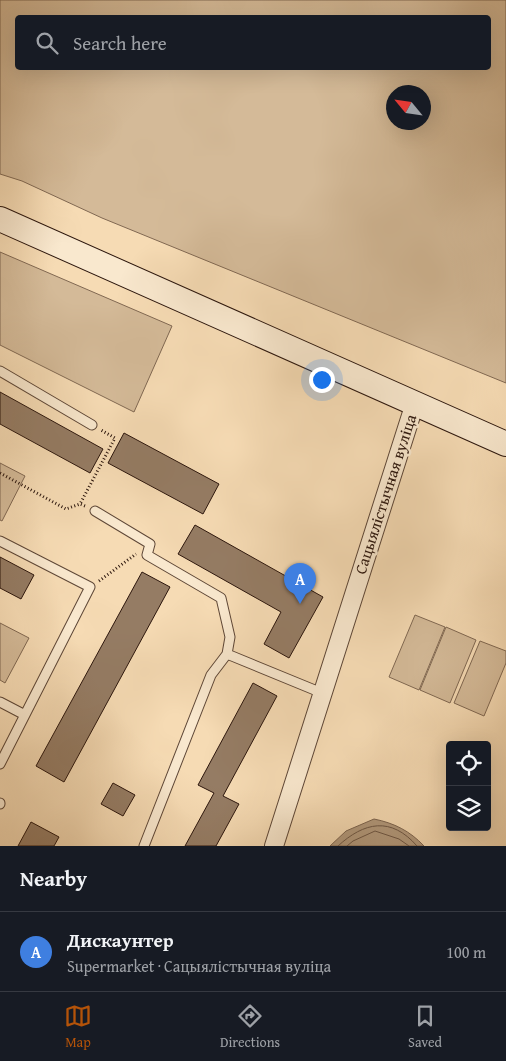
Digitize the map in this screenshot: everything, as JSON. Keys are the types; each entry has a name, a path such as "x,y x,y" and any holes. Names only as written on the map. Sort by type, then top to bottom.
{"main road":[{"name":"Сацыялістычная вуліца","path":"0,219 414,403"},
{"path":"414,403 497,440"}],"street":[{"name":"Сацыялістычная вуліца","path":"274,846 414,403"}],"lane":[{"path":"0,371 92,425"},
{"path":"95,511 150,544 147,555 221,598 230,637 227,654 211,675 144,846"},
{"path":"0,541 90,587 0,764"},
{"path":"227,654 322,693"},
{"path":"0,702 25,715"}],"path":[{"path":"0,473 66,510 80,504 114,438 92,425"},
{"path":"80,504 95,511"},
{"path":"90,587 150,544"}],"shaded area":[{"path":"0,0 506,0 506,383 102,218 22,181 0,174"},
{"path":"0,252 172,326 134,412 0,345"},
{"path":"0,463 25,476 2,521 0,520"},
{"path":"415,615 445,627 419,690 389,677"},
{"path":"0,623 29,638 5,683 0,680"},
{"path":"446,627 476,640 450,703 420,690"},
{"path":"480,641 506,651 506,663 484,716 454,703"}],"water":[{"path":"374,819 401,828 424,846 330,846 346,831"}],"building":[{"path":"0,392 103,449 90,473 0,424"},
{"path":"124,433 219,484 203,514 108,463"},
{"path":"195,525 323,597 289,658 264,644 281,612 178,554"},
{"path":"0,557 34,575 21,599 0,588"},
{"path":"142,572 170,587 64,782 36,766"},
{"path":"253,683 277,696 223,796 239,804 216,846 185,846 214,793 198,785"},
{"path":"113,783 135,795 123,816 101,804"},
{"path":"31,822 59,837 54,846 18,846"}],"place":[{"name":"Дискаунтер","path":"300,604"}]}
